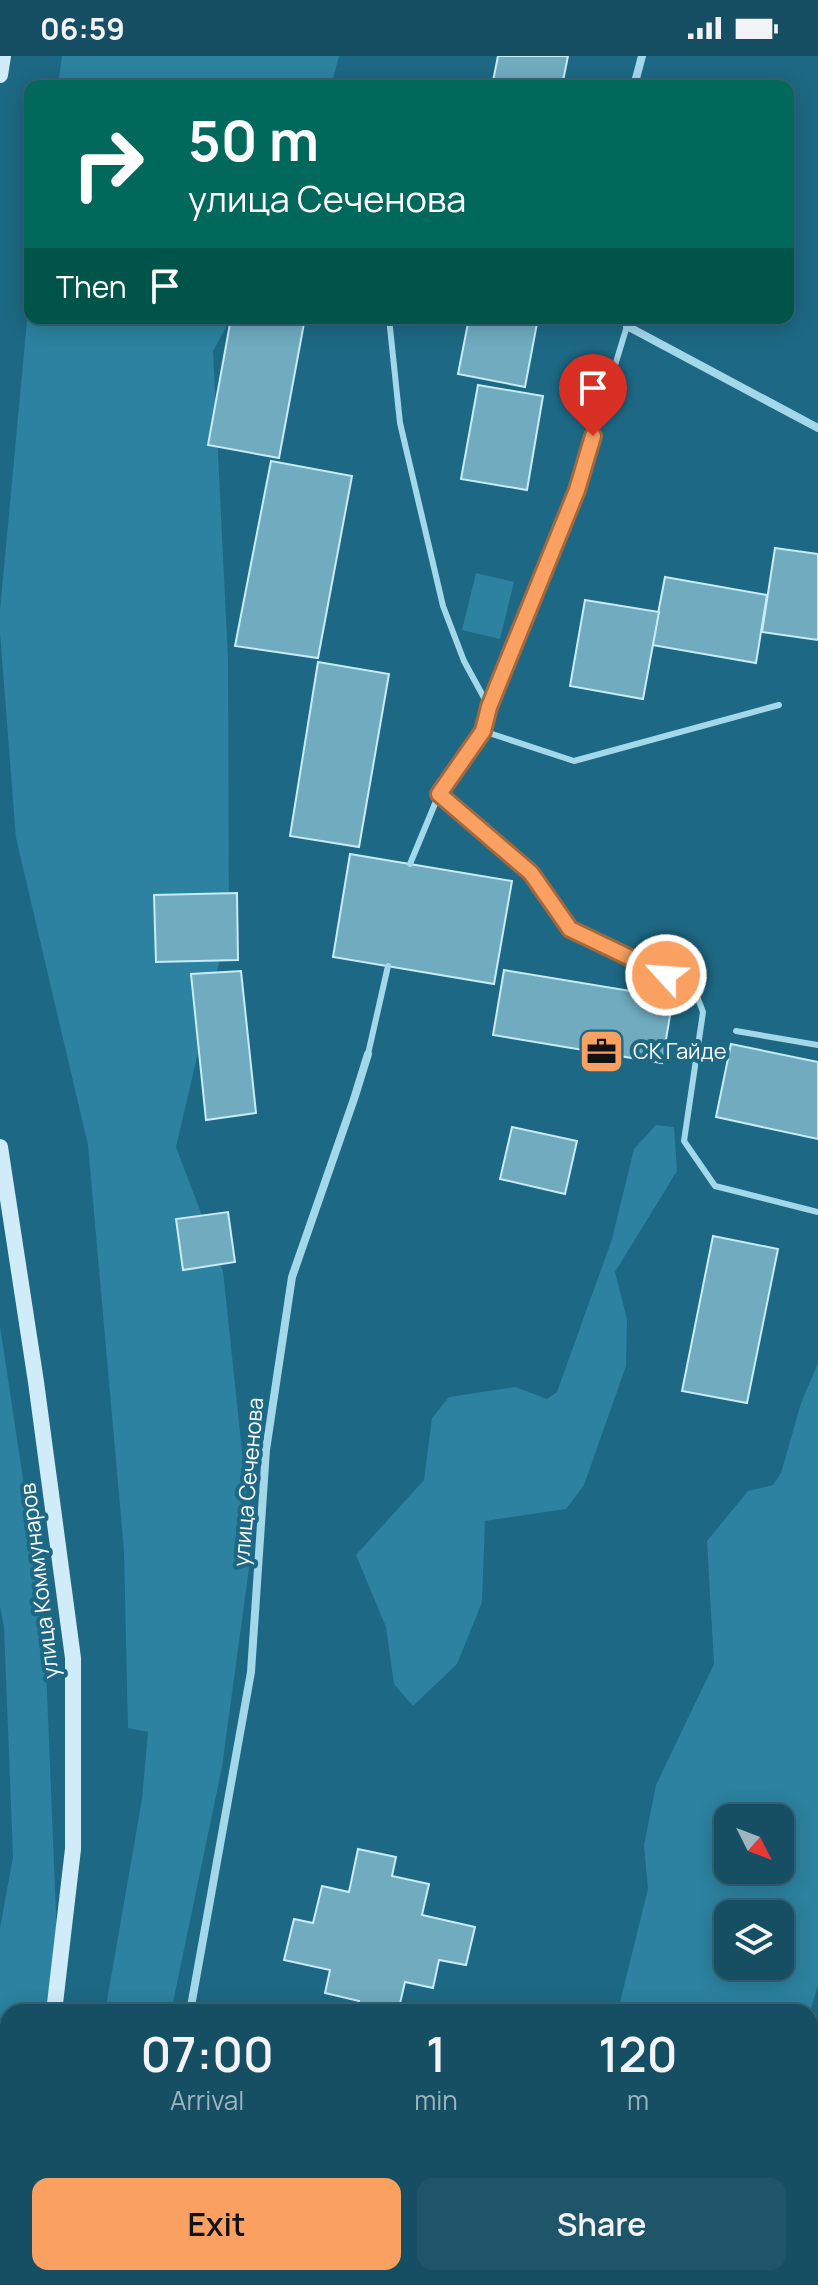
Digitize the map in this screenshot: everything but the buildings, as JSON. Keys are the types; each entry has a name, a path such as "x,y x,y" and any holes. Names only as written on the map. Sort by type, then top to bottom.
{"main road":[{"path":"0,75 3,56"},
{"name":"улица Коммунаров","path":"0,1147 73,1658 73,1849 55,2004"}],"street":[{"path":"636,80 642,56"},
{"path":"630,324 818,428"},
{"name":"улица Сеченова","path":"191,2004 251,1672 266,1450 292,1277 368,1054"}],"lane":[{"path":"390,324 400,423 443,606 464,661 489,707"},
{"path":"410,864 439,794 483,731 489,707 577,490 625,324"},
{"path":"483,731 574,761 779,705"},
{"path":"439,794 531,873 570,929 666,975"},
{"name":"улица Сеченова","path":"368,1054 388,966"},
{"path":"690,978 703,1012 684,1141 715,1186 818,1212"},
{"path":"736,1031 818,1045"}],"shaded area":[{"path":"62,56 339,56 333,80 59,80"},
{"path":"27,324 228,324 213,351 228,659 229,920 176,1147 223,1271 252,1546 222,1767 173,2004 106,2004 142,1799 148,1732 128,1728 124,1551 88,1145 16,838 0,610"},
{"path":"476,573 514,582 500,639 462,630"},
{"path":"656,1125 674,1127 677,1171 615,1272 627,1319 626,1366 584,1485 566,1509 485,1521 482,1602 457,1664 413,1706 394,1684 386,1627 356,1555 424,1480 432,1418 449,1397 515,1387 547,1399 557,1392 612,1239 634,1149"},
{"path":"0,1326 44,1618 58,1963 46,2004 0,2004 0,1928 13,1857 4,1627 0,1606"},
{"path":"818,1363 818,1985 812,2004 623,2004 620,2002 648,1889 644,1845 656,1785 714,1664 707,1541 748,1491 773,1485 781,1473 801,1403"}],"place":[{"name":"СК Гайде","path":"602,1051"}],"route":[{"path":"593,436 577,490 489,707 483,731 439,794 531,873 570,929 666,975"}]}
